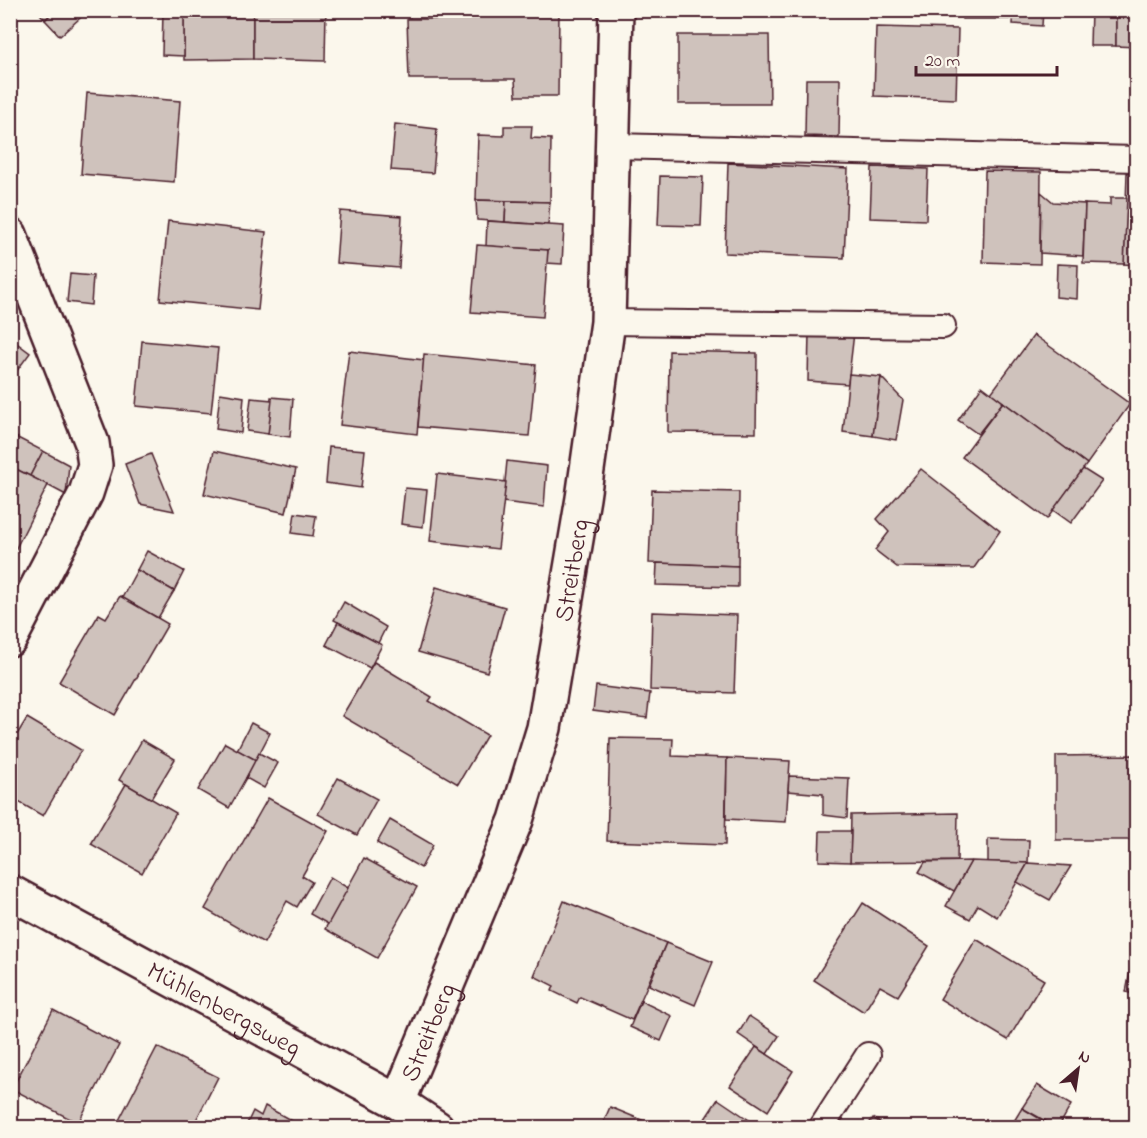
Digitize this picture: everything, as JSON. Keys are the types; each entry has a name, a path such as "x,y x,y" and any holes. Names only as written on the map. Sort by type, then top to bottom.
{"street":[{"name":"Streitberg","path":"398,1102 516,820 544,728 583,498 608,322 616,10"},
{"path":"10,235 92,443 95,465 86,493 10,639"},
{"name":"Mühlenbergsweg","path":"10,892 398,1102 437,1128"}],"lane":[{"path":"613,146 1137,159"},
{"path":"608,322 943,326"},
{"path":"821,1128 868,1055"}],"building":[{"path":"37,10 55,10 45,20"},
{"path":"55,10 89,10 60,36 45,20"},
{"path":"184,10 253,10 253,59 184,60"},
{"path":"253,10 326,10 325,61 253,59"},
{"path":"461,10 559,10 558,96 516,96 515,79 409,79 407,19 462,19"},
{"path":"962,10 1009,10 1009,19 962,19"},
{"path":"1014,10 1043,10 1042,26 1013,24"},
{"path":"1091,10 1116,10 1116,46 1090,46"},
{"path":"1116,10 1136,10 1136,47 1116,46"},
{"path":"163,11 184,12 184,56 162,55"},
{"path":"876,27 958,29 956,99 874,96"},
{"path":"678,35 769,35 770,104 678,104"},
{"path":"806,79 840,79 839,137 805,136"},
{"path":"87,93 180,101 174,182 81,174"},
{"path":"395,124 437,129 433,173 391,170"},
{"path":"504,126 532,126 531,138 551,139 550,202 476,200 478,135 504,136"},
{"path":"728,163 848,169 844,258 725,253"},
{"path":"872,167 928,169 926,220 870,218"},
{"path":"985,171 1041,172 1040,264 983,262"},
{"path":"1127,173 1136,173 1136,265 1124,264"},
{"path":"660,176 703,177 701,226 658,225"},
{"path":"1041,192 1053,202 1085,204 1083,256 1040,253"},
{"path":"1110,198 1127,198 1124,264 1083,263 1085,204 1110,205"},
{"path":"476,200 506,201 505,222 477,220"},
{"path":"506,201 550,202 548,225 505,222"},
{"path":"340,211 402,216 399,268 336,263"},
{"path":"168,221 266,232 258,310 160,300"},
{"path":"487,221 564,226 562,264 546,263 548,250 486,246"},
{"path":"477,245 548,250 543,317 471,312"},
{"path":"1057,264 1078,265 1077,299 1056,297"},
{"path":"70,274 93,276 91,305 67,302"},
{"path":"809,332 854,333 848,384 808,381"},
{"path":"1034,335 1130,404 1087,464 991,393"},
{"path":"10,338 30,353 10,380"},
{"path":"142,341 218,348 211,413 136,406"},
{"path":"349,351 424,360 417,434 340,425"},
{"path":"669,351 757,353 756,433 668,432"},
{"path":"424,354 536,365 529,436 418,427"},
{"path":"849,374 881,377 873,436 843,432"},
{"path":"881,377 903,400 896,440 873,436"},
{"path":"982,386 1003,402 978,434 958,420"},
{"path":"220,393 244,397 241,433 216,429"},
{"path":"271,397 293,399 290,437 268,434"},
{"path":"251,398 272,400 268,434 247,431"},
{"path":"1003,402 1087,464 1047,519 962,457"},
{"path":"10,434 43,451 30,476 10,466"},
{"path":"329,447 365,450 361,488 326,483"},
{"path":"43,451 69,465 66,495 30,476"},
{"path":"214,451 296,469 286,513 204,494"},
{"path":"151,454 174,511 140,504 125,464"},
{"path":"507,461 547,466 544,507 503,502"},
{"path":"10,466 48,485 10,560"},
{"path":"921,469 1000,531 974,568 897,567 875,550 889,532 877,519"},
{"path":"1083,469 1102,481 1071,523 1053,510"},
{"path":"437,474 506,482 498,549 430,541"},
{"path":"405,488 427,490 423,527 401,524"},
{"path":"652,490 739,492 738,566 649,563"},
{"path":"295,513 316,516 313,536 292,533"},
{"path":"147,551 184,571 174,591 137,570"},
{"path":"657,563 738,566 738,587 656,585"},
{"path":"137,570 174,591 158,618 122,598"},
{"path":"436,587 505,607 487,672 418,652"},
{"path":"120,596 168,624 115,715 59,682 99,614 106,618"},
{"path":"344,602 386,627 378,643 334,620"},
{"path":"652,612 737,615 734,693 650,690"},
{"path":"338,622 382,645 370,668 326,645"},
{"path":"374,662 432,697 429,701 487,735 458,784 342,716"},
{"path":"596,686 650,693 647,718 593,711"},
{"path":"27,718 81,750 43,816 10,797 10,729 18,733"},
{"path":"251,723 270,733 256,760 237,750"},
{"path":"610,738 673,739 672,756 727,758 725,845 607,841"},
{"path":"142,740 175,759 151,799 119,780"},
{"path":"225,743 256,760 229,808 198,790"},
{"path":"259,753 278,763 264,788 246,778"},
{"path":"1136,755 1136,840 1056,840 1056,756"},
{"path":"727,758 790,761 786,822 726,819"},
{"path":"789,776 849,778 847,818 823,815 823,794 788,791"},
{"path":"338,778 377,799 357,835 318,814"},
{"path":"126,784 176,813 142,873 91,844"},
{"path":"268,798 328,831 302,876 312,882 297,907 287,901 264,943 205,909"},
{"path":"958,813 957,861 850,862 851,815"},
{"path":"390,820 433,845 421,868 377,843"},
{"path":"820,831 851,831 850,862 819,861"},
{"path":"988,839 1029,840 1028,863 988,862"},
{"path":"364,858 417,887 377,958 325,929"},
{"path":"971,861 1028,863 997,917 978,905 970,919 946,906"},
{"path":"971,861 954,891 919,872 925,862"},
{"path":"1028,863 1071,866 1050,900 1017,882"},
{"path":"330,877 348,888 328,924 310,914"},
{"path":"564,901 666,943 632,1020 580,997 577,1003 552,991 554,986 534,976"},
{"path":"863,903 929,946 898,996 880,986 864,1012 814,980"},
{"path":"976,939 1044,980 1008,1040 940,999"},
{"path":"666,943 713,962 695,1005 649,985"},
{"path":"1136,947 1136,995 1126,992"},
{"path":"641,1001 672,1016 661,1041 630,1027"},
{"path":"53,1010 119,1045 78,1123 12,1089"},
{"path":"749,1016 779,1036 767,1054 738,1034"},
{"path":"157,1047 218,1077 192,1128 115,1128"},
{"path":"756,1047 793,1071 768,1111 730,1086"},
{"path":"1037,1085 1071,1105 1058,1128 1022,1108"},
{"path":"718,1099 761,1128 699,1128"},
{"path":"265,1106 305,1128 245,1128 253,1111 261,1116"},
{"path":"610,1107 649,1123 647,1128 601,1128"},
{"path":"1022,1108 1052,1126 1051,1128 1011,1126"},
{"path":"873,1118 889,1128 866,1128"}]}
